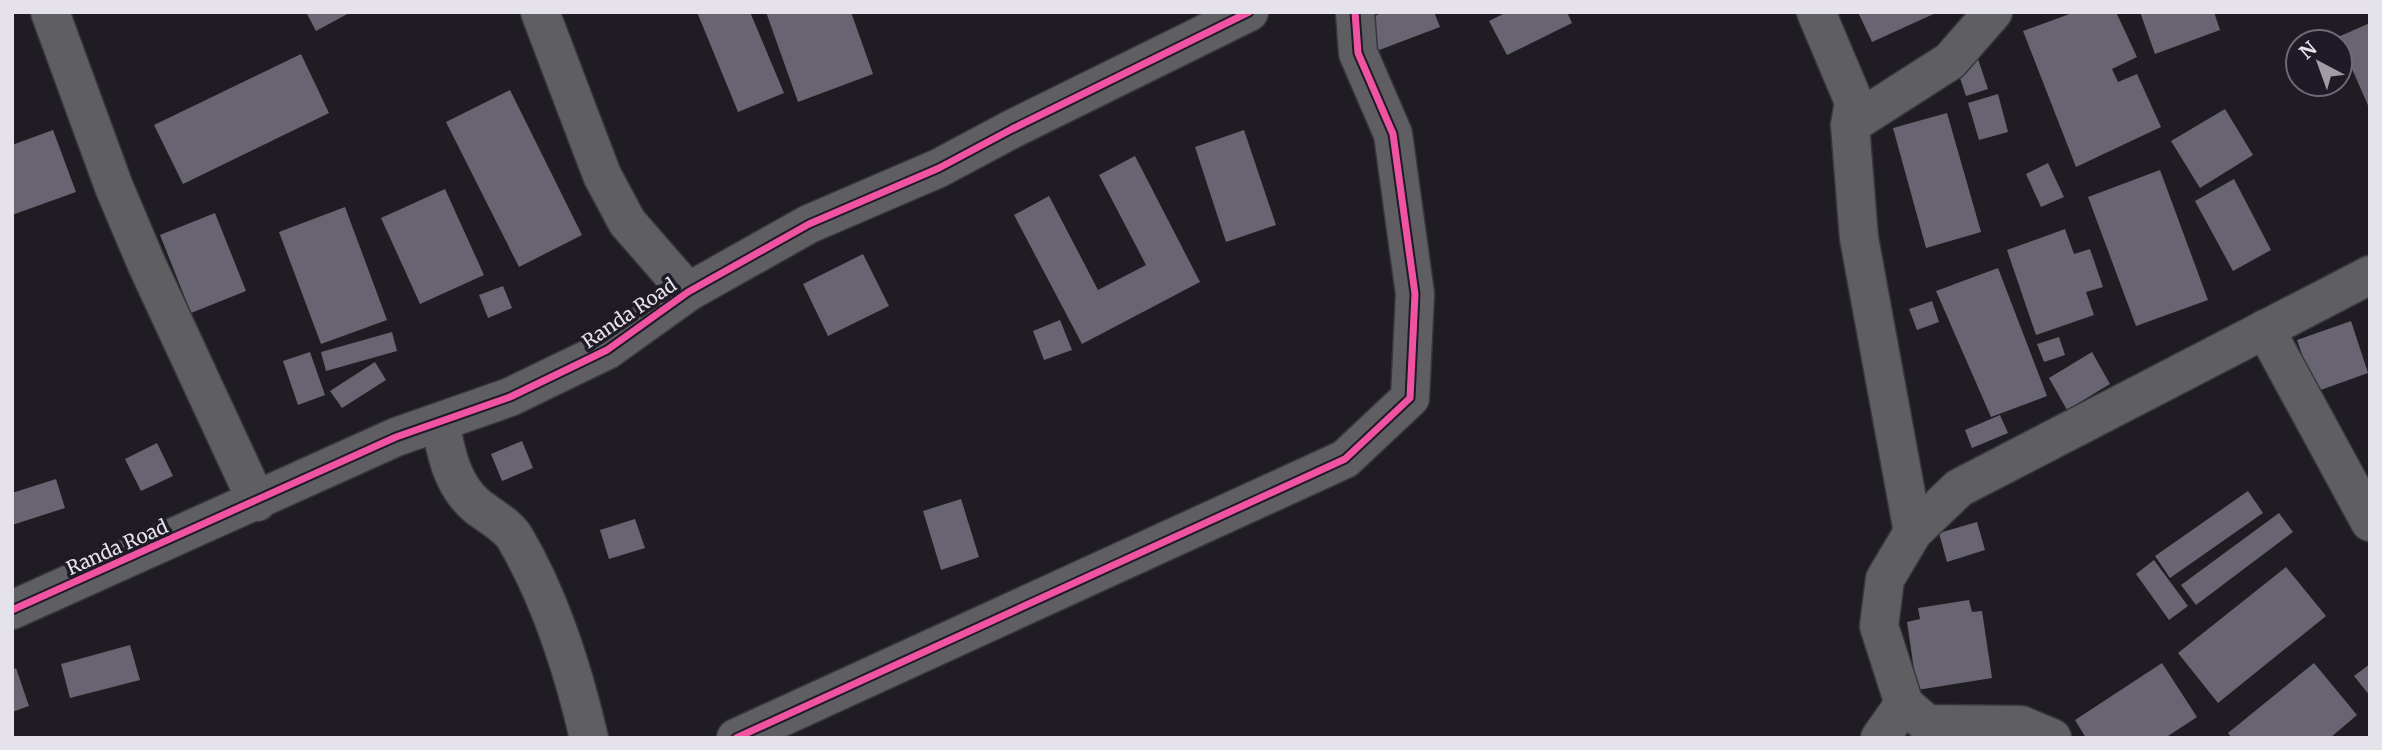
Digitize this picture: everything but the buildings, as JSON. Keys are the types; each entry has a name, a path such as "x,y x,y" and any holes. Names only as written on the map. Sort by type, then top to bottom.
{"street":[{"path":"50,12 114,187 147,265 257,502"},
{"path":"540,12 602,176 626,222 688,292"},
{"name":"Randa Road","path":"12,610 257,502 396,437 510,397 607,350 688,292 809,224 939,168 1249,12"},
{"path":"736,738 1345,459 1410,398 1415,294 1393,134 1358,53 1355,12"},
{"path":"1816,12 1854,102 1850,125 1859,238 1913,532"},
{"path":"1850,125 1950,61 1993,12"},
{"path":"2052,738 2021,725 1927,724 1904,704 1879,626 1885,579 1913,532 1959,488 2370,275"},
{"path":"2265,330 2370,522"},
{"path":"440,422 456,481 473,503 513,534 535,576 574,677 589,738"},
{"path":"1880,738 1904,704"}],"cycle path":[{"path":"12,610 396,437 510,397 607,350 688,292 809,224 939,168 1249,12"},
{"path":"736,738 1345,459 1410,398 1415,294 1393,134 1358,53 1355,12"}]}
